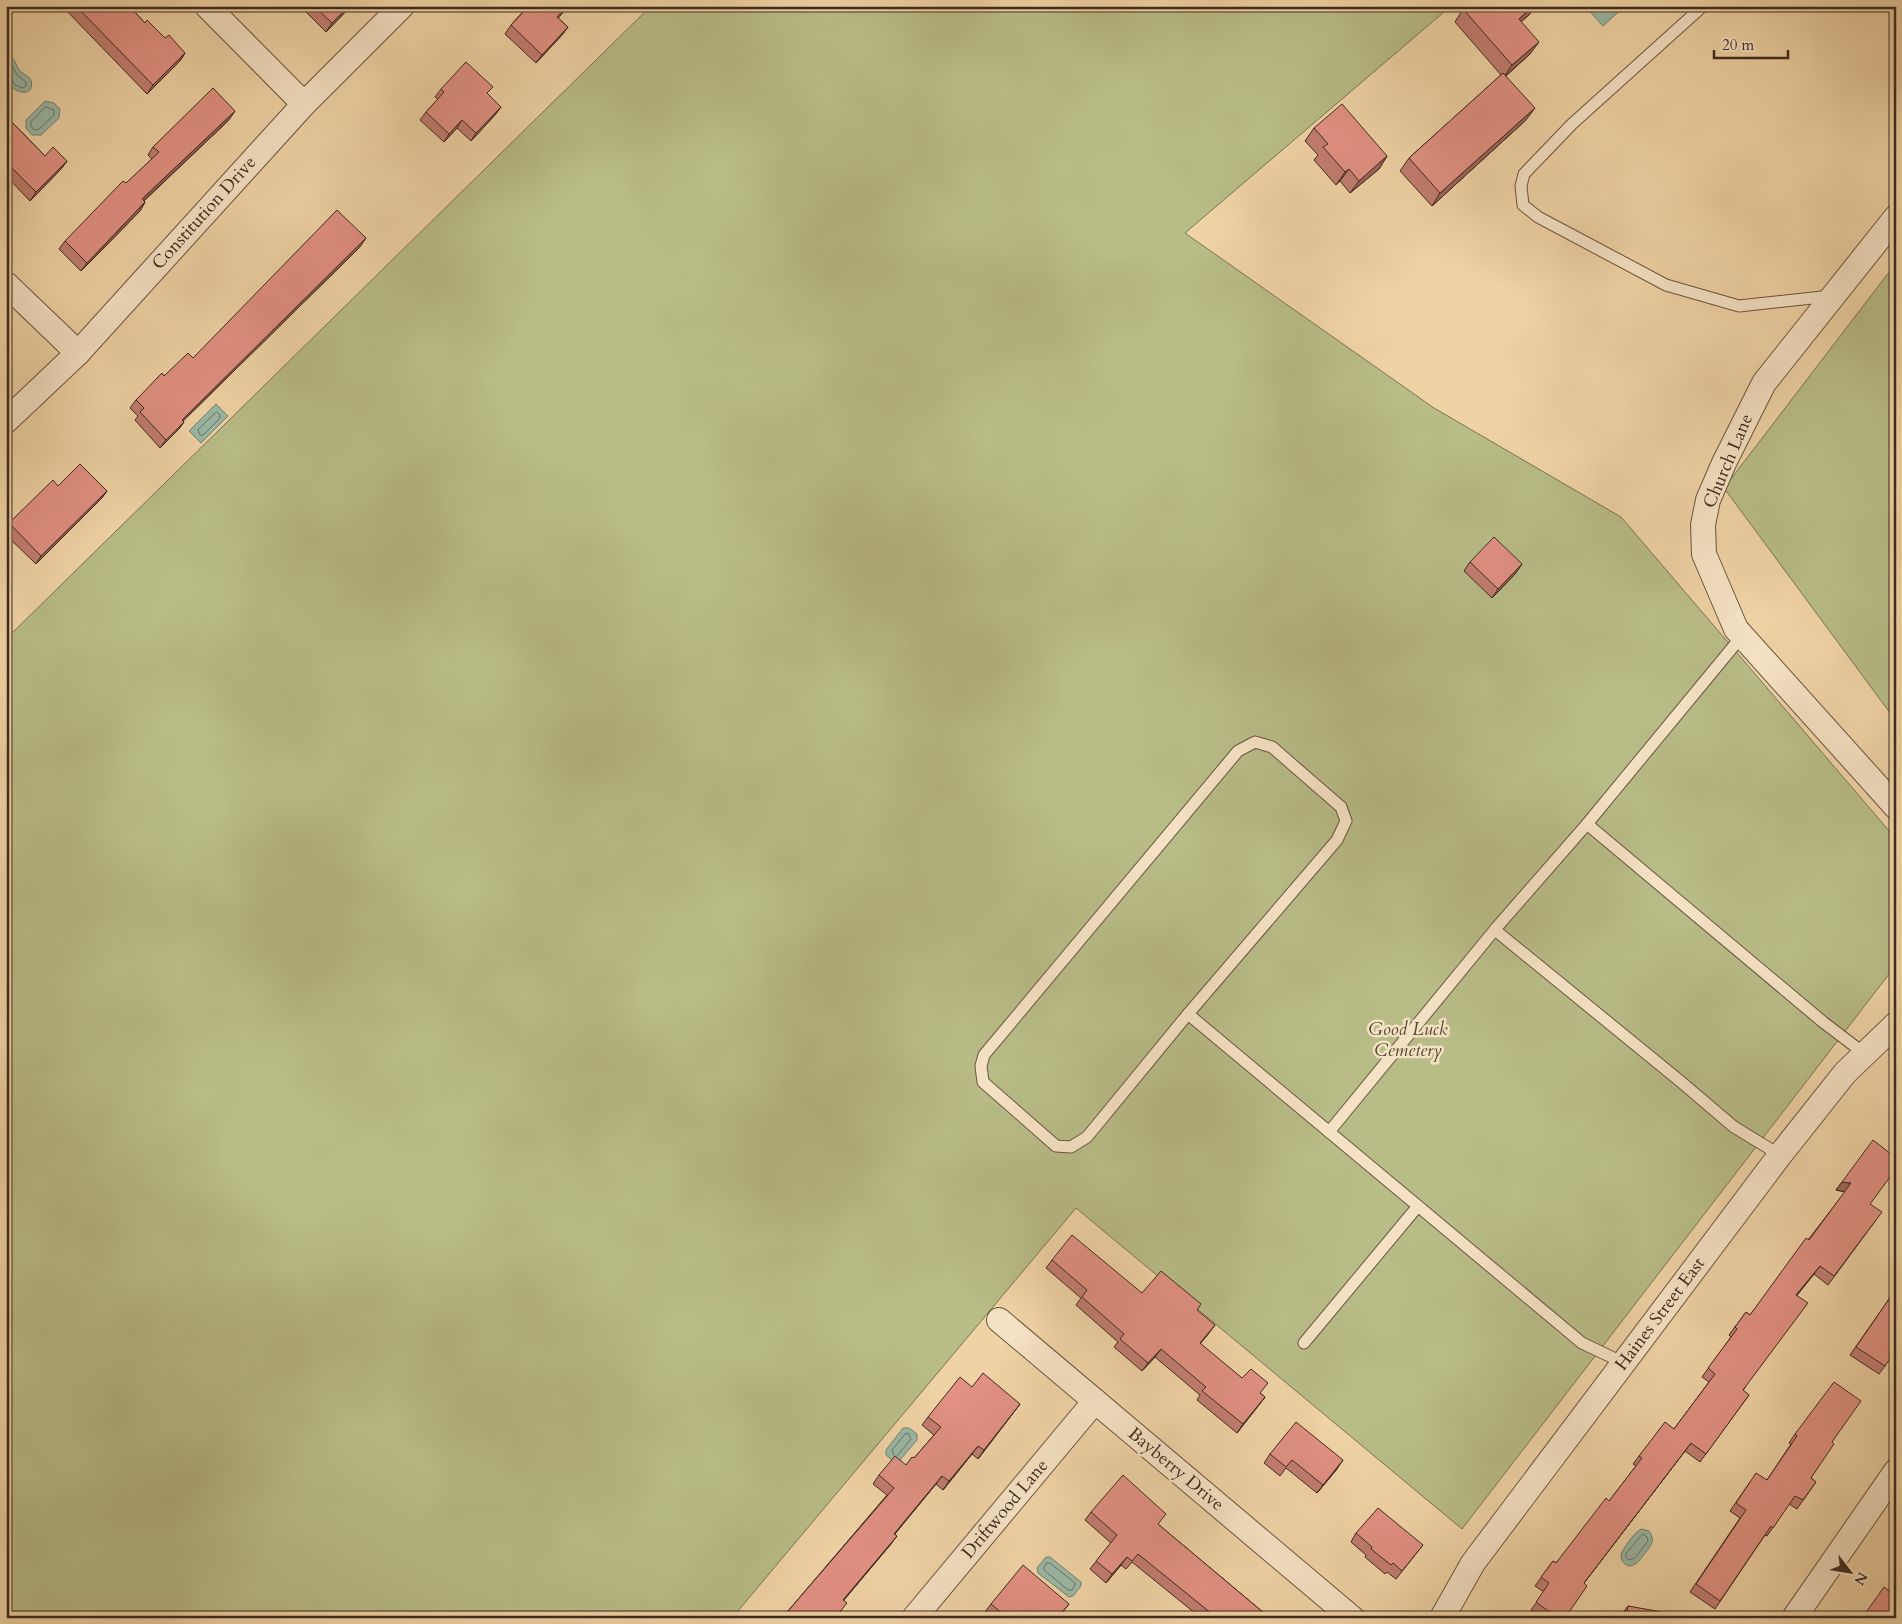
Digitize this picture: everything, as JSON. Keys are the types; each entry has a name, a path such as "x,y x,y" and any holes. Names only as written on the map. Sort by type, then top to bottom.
{"street":[{"path":"207,6 304,104"},
{"name":"Constitution Drive","path":"6,421 78,353 304,104 402,6"},
{"name":"Church Lane","path":"1896,217 1764,383 1724,463 1708,500 1703,525 1704,554 1736,629 1896,806"},
{"path":"6,284 78,353"},
{"name":"Haines Street East","path":"1442,1618 1473,1563 1780,1155 1845,1073 1896,1024"},
{"name":"Bayberry Drive","path":"999,1320 1352,1618"},
{"name":"Driftwood Lane","path":"914,1618 1095,1401"},
{"path":"1794,1618 1896,1470"}],"lane":[{"path":"1703,6 1572,124 1524,174 1521,186 1523,205 1538,217 1666,285 1738,306 1833,296"},
{"path":"1329,1132 1495,930 1587,824 1742,636"},
{"path":"1255,742 1272,747 1341,806 1346,821 1337,840 1188,1014 1087,1137 1071,1146 1056,1146 983,1082 981,1066 984,1054 1238,751 1255,742"},
{"path":"1587,824 1823,1022 1865,1054"},
{"path":"1495,930 1734,1127 1780,1155"},
{"path":"1188,1014 1582,1343 1624,1363"},
{"path":"1304,1343 1418,1206"}],"green space":[{"name":"Good Luck Cemetery","path":"651,6 1451,6 1185,233 1434,408 1621,517 1896,839 1896,965 1462,1529 1076,1208 732,1618 6,1618 6,639"},
{"path":"1896,263 1896,721 1724,488"}],"water":[{"path":"1585,6 1625,6 1603,26"},
{"path":"9,56 15,61 20,71 30,79 32,86 27,92 18,91 9,85 6,72 6,57"},
{"path":"45,101 54,103 60,109 59,118 41,135 32,135 26,128 26,120"},
{"path":"216,404 228,416 201,443 189,431"},
{"path":"903,1428 909,1428 917,1434 917,1440 899,1461 893,1461 886,1455 886,1450"},
{"path":"1641,1529 1649,1531 1652,1536 1652,1542 1639,1561 1629,1566 1622,1561 1621,1554 1628,1542"},
{"path":"1046,1557 1050,1557 1081,1582 1081,1586 1073,1596 1069,1597 1038,1573 1037,1568"}],"building":[{"path":"76,6 129,6 145,23 147,20 165,38 169,35 185,53 153,85"},
{"path":"314,6 349,6 332,23"},
{"path":"529,6 567,6 557,17 568,27 542,55 511,25"},
{"path":"1467,6 1533,6 1519,19 1539,42 1512,65 1463,9"},
{"path":"466,62 493,87 487,93 501,107 476,133 462,120 449,134 426,112 444,92 441,89"},
{"path":"1503,73 1535,108 1440,193 1409,158"},
{"path":"213,88 235,111 142,199 145,202 87,263 65,241 123,181 126,183 159,152 153,147"},
{"path":"1342,104 1387,156 1359,181 1349,169 1345,172 1323,147 1328,144 1314,128"},
{"path":"6,116 45,156 53,147 67,161 36,192 6,162"},
{"path":"337,210 366,238 182,420 184,422 166,440 140,412 144,408 136,400 162,373 164,376 188,353 193,358"},
{"path":"80,464 107,491 41,556 9,523 53,480 58,486"},
{"path":"1494,537 1522,564 1498,589 1470,562"},
{"path":"1873,1140 1896,1158 1896,1169 1870,1204 1882,1212 1834,1276 1820,1266 1796,1295 1808,1303 1743,1390 1749,1395 1706,1454 1691,1443 1584,1583 1587,1586 1565,1618 1558,1618 1536,1602 1549,1583 1541,1577 1553,1561 1556,1563 1606,1498 1609,1501 1642,1458 1639,1456 1665,1422 1674,1429 1715,1374 1708,1368 1737,1329 1735,1327 1746,1312 1750,1315 1806,1238 1809,1240 1851,1183 1842,1182"},
{"path":"1072,1235 1142,1293 1161,1271 1201,1304 1197,1310 1215,1325 1200,1343 1242,1378 1251,1369 1268,1383 1260,1393 1265,1397 1243,1424 1202,1391 1206,1387 1161,1349 1148,1363 1120,1339 1124,1334 1082,1297 1087,1290 1052,1260"},
{"path":"1896,1289 1896,1350 1885,1366 1856,1347"},
{"path":"983,1373 1020,1404 984,1450 978,1446 949,1481 942,1476 894,1534 897,1536 843,1600 847,1603 835,1618 830,1618 826,1615 824,1618 782,1618 894,1488 879,1475 895,1456 906,1465 941,1427 928,1417 960,1377 972,1387"},
{"path":"1834,1382 1861,1401 1832,1442 1834,1444 1811,1478 1816,1482 1803,1500 1795,1496 1773,1528 1771,1526 1720,1601 1696,1584 1746,1510 1736,1503 1756,1473 1767,1480 1797,1436 1795,1434"},
{"path":"1296,1422 1343,1460 1323,1485 1292,1460 1286,1467 1270,1454"},
{"path":"1123,1475 1166,1514 1158,1524 1270,1618 1217,1618 1138,1554 1132,1561 1127,1557 1112,1574 1096,1561 1117,1535 1091,1512"},
{"path":"1378,1508 1423,1545 1402,1571 1371,1549 1372,1547 1356,1533"},
{"path":"1023,1565 1069,1604 1057,1618 1012,1618 1010,1616 1008,1618 991,1604"},
{"path":"1884,1587 1896,1596 1896,1618 1862,1618"},
{"path":"1628,1606 1679,1615 1678,1618 1626,1618"}]}
